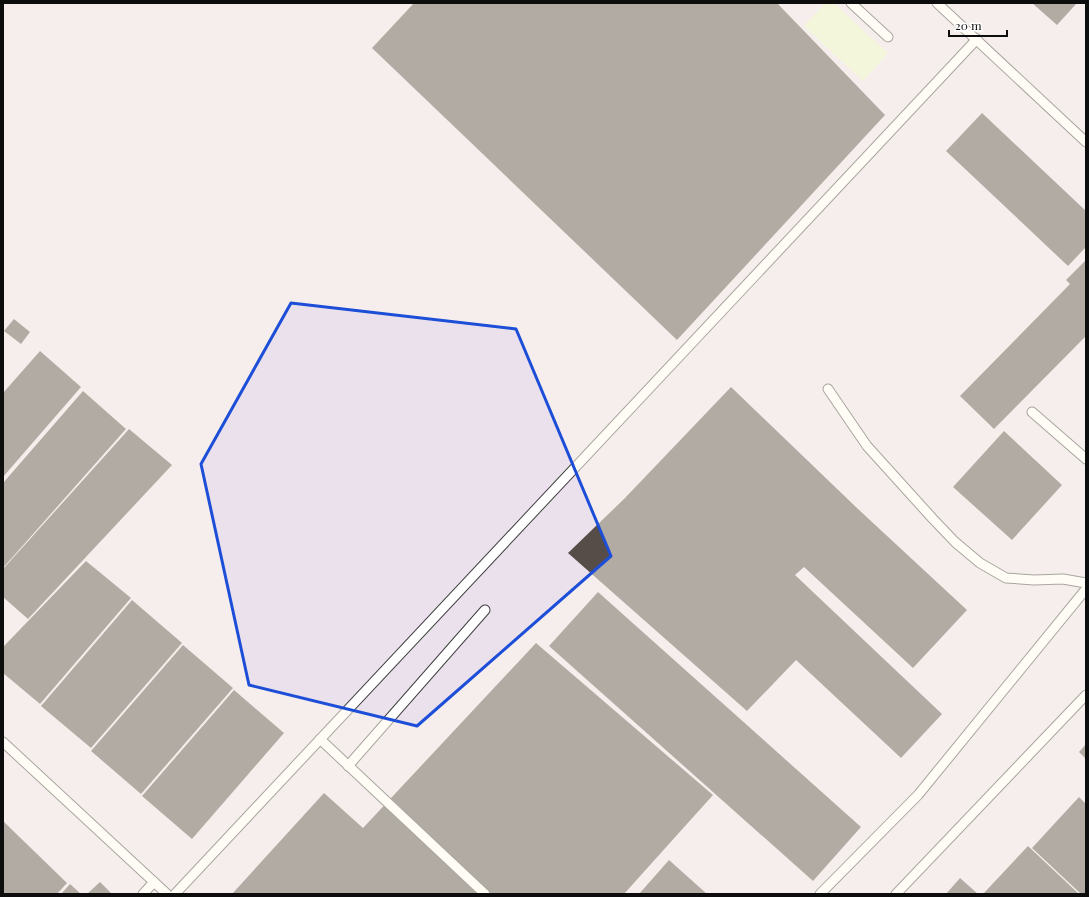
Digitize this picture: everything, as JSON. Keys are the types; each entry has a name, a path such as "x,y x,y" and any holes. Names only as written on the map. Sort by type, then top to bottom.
{"lane":[{"path":"851,3 888,37"},
{"path":"937,3 1086,142"},
{"path":"175,894 977,39"},
{"path":"828,389 872,451 955,542 980,562 1006,578 1034,580 1063,579 1086,583"},
{"path":"1032,412 1086,460"},
{"path":"820,894 918,795 1086,589"},
{"path":"348,766 485,610"},
{"path":"896,894 1086,695"},
{"path":"320,739 485,894"},
{"path":"3,742 167,894"},
{"path":"143,894 154,882"}],"highlighted area":[{"path":"291,303 516,329 611,556 417,726 249,685 201,464"}],"shaded area":[{"path":"3,3 1086,3 1086,894 3,894"}],"green space":[{"path":"825,3 834,3 888,53 863,81 804,26"}],"building":[{"path":"414,3 777,3 885,115 677,340 372,48"},
{"path":"1032,3 1077,3 1057,25"},
{"path":"982,113 1086,211 1086,247 1068,266 946,151"},
{"path":"1086,260 1086,336 994,429 960,396 1070,284 1066,280"},
{"path":"14,319 30,332 21,344 4,331"},
{"path":"40,351 81,387 3,477 3,393"},
{"path":"731,387 858,509 967,610 913,668 804,567 795,575 942,714 901,758 796,660 747,711 568,553 624,499"},
{"path":"83,391 126,429 3,568 3,483"},
{"path":"129,429 172,465 28,619 3,597 3,569"},
{"path":"1004,431 1062,485 1012,540 953,487"},
{"path":"86,561 131,598 40,704 3,673 3,647"},
{"path":"598,592 861,827 813,881 549,646"},
{"path":"132,600 182,643 91,748 41,706"},
{"path":"536,643 713,795 624,894 232,894 324,793 363,828"},
{"path":"183,645 233,688 141,794 91,751"},
{"path":"234,690 284,733 192,839 142,796"},
{"path":"1086,744 1086,759 1079,752"},
{"path":"1079,797 1086,804 1086,894 1081,894 1032,848"},
{"path":"3,821 67,883 57,894 3,894"},
{"path":"1028,846 1079,894 983,894"},
{"path":"669,860 707,894 639,894"},
{"path":"960,878 978,894 946,894"},
{"path":"100,882 112,894 87,894"},
{"path":"70,884 81,894 61,894"}]}
